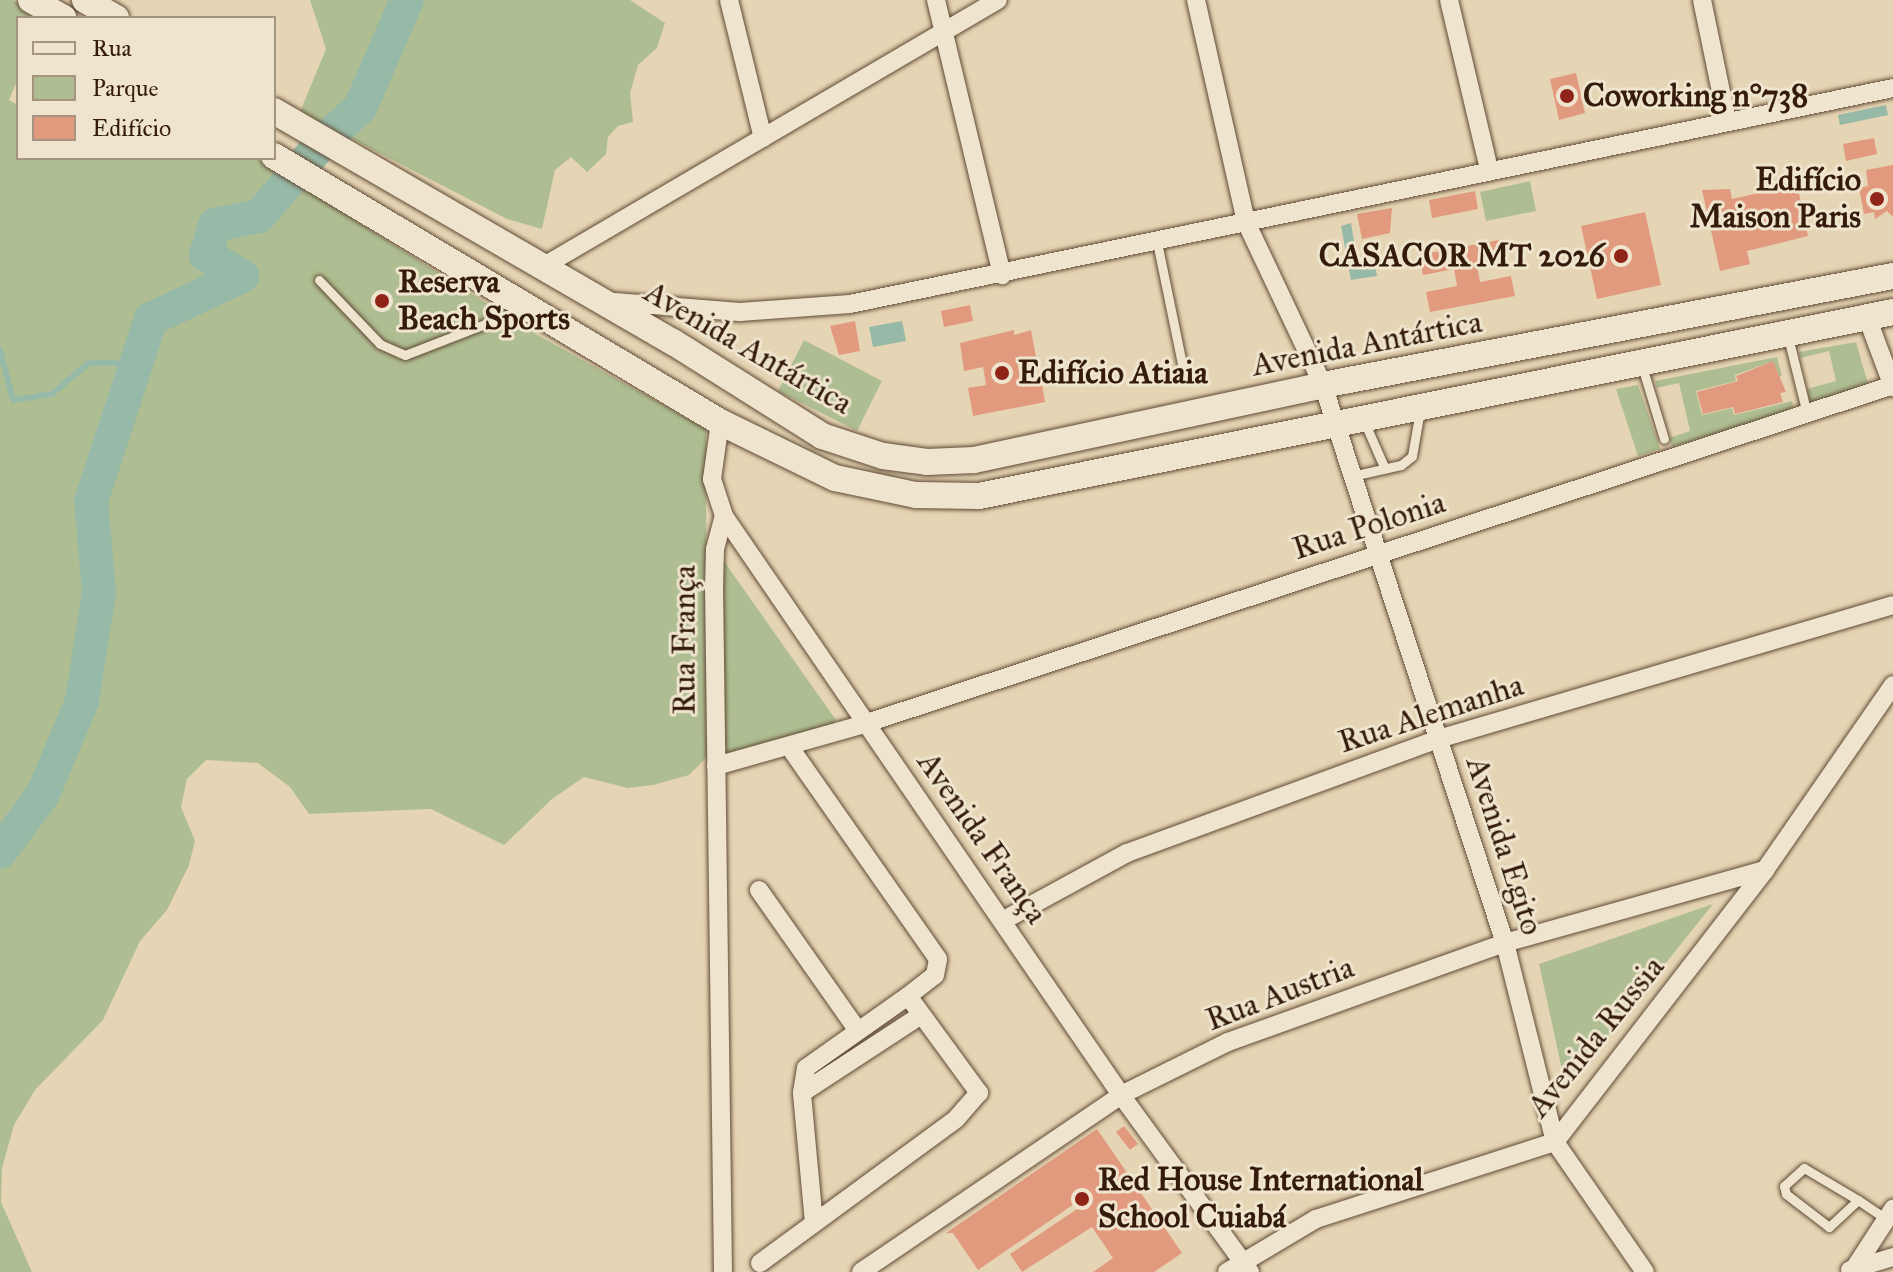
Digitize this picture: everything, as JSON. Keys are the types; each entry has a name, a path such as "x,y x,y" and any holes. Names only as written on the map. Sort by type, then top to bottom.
{"main road":[{"path":"31,0 59,16"},
{"path":"85,0 113,16"},
{"name":"Avenida Antártica","path":"276,112 544,266 822,436 883,456 927,462 974,460 1323,385 1720,312 1893,276"},
{"path":"276,157 525,309 720,422 835,478 874,490 979,496 1334,422 1893,312"},
{"path":"1720,312 1725,347"},
{"path":"720,422 735,381"}],"street":[{"path":"729,0 763,138"},
{"path":"936,0 1002,275"},
{"path":"544,266 998,0"},
{"name":"Avenida Egito","path":"1196,0 1246,222 1323,385 1505,943 1555,1142 1645,1272"},
{"path":"1449,0 1489,169"},
{"path":"1702,0 1727,121"},
{"path":"595,298 679,311 794,309 850,304 1002,275 1489,169 1893,88"},
{"path":"1867,317 1893,386"},
{"name":"Rua Polonia","path":"864,724 1893,386"},
{"name":"Avenida França","path":"720,422 712,479 724,516 864,724 1004,920 1240,1269"},
{"name":"Rua França","path":"723,1272 715,549 724,516"},
{"name":"Rua Alemanha","path":"1004,920 1127,853 1438,739 1893,605"},
{"name":"Avenida Russia","path":"1240,1269 1316,1219 1555,1142 1765,870 1893,685"},
{"path":"716,766 864,724"},
{"path":"789,746 938,959 935,975 856,1028 806,1068 802,1093 814,1223"},
{"name":"Rua Austria","path":"861,1272 1121,1095 1228,1042 1505,943 1765,870"},
{"path":"759,890 856,1028"},
{"path":"760,1263 974,1105 979,1093 908,996"},
{"path":"802,1093 921,1015"},
{"path":"1853,1271 1890,1214"},
{"path":"1853,1271 1893,1257"}],"lane":[{"path":"1157,242 1182,364"},
{"path":"319,280 380,344 405,355 525,309"},
{"path":"1787,334 1807,414"},
{"path":"1641,363 1664,439"},
{"path":"1352,476 1385,469 1412,456 1420,405"},
{"path":"1362,417 1385,469"},
{"path":"1858,1200 1829,1227 1786,1194 1784,1186 1797,1169 1804,1168 1858,1200 1890,1214"}],"green space":[{"path":"0,0 13,0 39,16 16,16 16,84 9,100 16,104 16,160 259,160 534,333 706,429 707,757 689,775 653,785 628,788 584,777 552,799 504,845 431,809 309,814 290,787 258,763 206,760 187,779 181,807 195,841 189,865 167,910 140,941 103,1020 35,1090 14,1125 2,1168 1,1202 32,1272 0,1272"},
{"path":"310,0 630,0 665,23 657,48 638,65 630,93 633,122 618,126 608,137 606,154 587,172 571,157 555,170 542,229 507,219 300,112 326,49"},
{"path":"1530,181 1536,211 1486,221 1480,192"},
{"path":"804,340 882,381 857,431 778,391"},
{"path":"1856,342 1868,384 1810,403 1807,389 1836,381 1829,351 1801,358 1799,352"},
{"path":"1777,357 1782,376 1777,377 1773,361 1735,375 1736,381 1696,391 1702,415 1732,408 1734,415 1792,401 1794,410 1672,447 1669,438 1690,431 1679,383 1657,388 1655,381"},
{"path":"1638,385 1660,449 1638,456 1616,389"},
{"path":"723,560 836,720 830,728 727,755 721,744"},
{"path":"1713,904 1566,1088 1539,964"}],"shaded area":[{"path":"1886,105 1888,115 1840,125 1838,115"},
{"path":"1351,223 1358,265 1374,262 1377,276 1351,280 1341,226"},
{"path":"902,321 906,341 873,347 869,327"}],"building":[{"name":"Coworking n°738","path":"1576,73 1585,113 1559,120 1550,79"},
{"path":"1874,138 1877,154 1846,161 1843,144"},
{"name":"Edifício Maison Paris","path":"1893,165 1893,217 1887,211 1875,219 1874,212 1864,214 1859,188 1868,186 1866,170"},
{"path":"1797,184 1808,236 1747,251 1750,264 1720,271 1702,190 1730,189 1732,199"},
{"path":"1475,191 1478,209 1432,218 1429,200"},
{"path":"1392,208 1390,233 1362,239 1357,214"},
{"name":"CASACOR MT 2026","path":"1645,212 1661,285 1597,299 1581,226"},
{"path":"1504,239 1508,259 1477,265 1480,282 1511,276 1515,296 1430,312 1426,292 1457,286 1454,269 1423,275 1419,255"},
{"path":"970,305 973,321 944,327 941,311"},
{"path":"855,321 860,351 839,355 830,326"},
{"name":"Edifício Atiaia","path":"1014,330 1014,335 1031,330 1036,357 1017,361 1020,378 1040,374 1045,402 973,416 968,388 986,385 983,367 964,371 960,343"},
{"path":"1773,361 1786,392 1780,393 1783,402 1735,414 1733,407 1703,414 1697,392 1738,381 1736,376"},
{"path":"1124,1126 1138,1144 1130,1150 1116,1132"},
{"name":"Red House International School Cuiabá","path":"1097,1129 1182,1253 1154,1272 1093,1272 1113,1258 1092,1227 1022,1272 1010,1254 1080,1207 1077,1202 978,1270 953,1233 946,1233"}],"waterway":[{"path":"0,852 43,794 82,701 99,592 91,501 151,319 242,276 206,255 215,225 259,216 326,138 360,108 407,0"},
{"path":"0,350 13,400 52,394 89,363 141,363"}],"place":[{"name":"Coworking n°738","path":"1567,96"},
{"name":"Edifício Maison Paris","path":"1877,199"},
{"name":"CASACOR MT 2026","path":"1621,256"},
{"name":"Reserva Beach Sports","path":"382,301"},
{"name":"Edifício Atiaia","path":"1002,373"},
{"name":"Red House International School Cuiabá","path":"1082,1199"}]}
